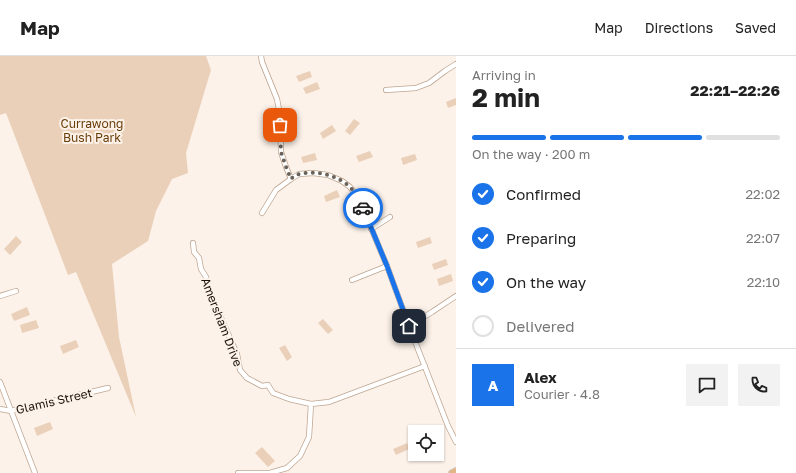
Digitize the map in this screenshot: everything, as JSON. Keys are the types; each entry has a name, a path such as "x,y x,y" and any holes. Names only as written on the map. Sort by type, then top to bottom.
{"main road":[{"path":"452,473 456,471"}],"street":[{"path":"261,56 277,99 280,115 281,152 291,179"},
{"path":"386,90 416,88 429,83 456,64"},
{"path":"262,213 276,190 298,174 313,172 328,175 342,181 350,187 359,199 387,266 448,426 456,442"},
{"path":"371,229 390,217"},
{"name":"Amersham Drive","path":"193,243 194,252 199,258 201,270 206,277 209,294 237,354 240,370 247,378 262,386 268,385 273,393 289,399 311,404 329,402 425,366"},
{"path":"352,280 387,266"},
{"path":"0,296 16,291"},
{"path":"409,326 456,296"},
{"path":"0,382 35,473"},
{"name":"Glamis Street","path":"0,409 11,411 108,388"},
{"path":"238,473 270,473 287,468 300,456 309,437 311,404"}],"green space":[{"name":"Currawong Bush Park","path":"0,56 206,56 211,70 186,153 188,173 172,179 156,211 148,241 112,264 119,337 136,417 76,272 68,275 6,113 0,115"},
{"path":"310,71 312,77 299,82 296,76"},
{"path":"317,82 320,89 306,94 303,88"},
{"path":"456,98 456,105 448,108 446,102"},
{"path":"354,119 360,123 350,135 345,131"},
{"path":"332,125 336,131 323,139 320,133"},
{"path":"370,151 373,157 359,162 356,156"},
{"path":"315,153 317,160 303,163 301,157"},
{"path":"415,154 417,160 403,165 401,158"},
{"path":"337,190 340,197 326,202 324,196"},
{"path":"16,236 22,242 10,255 4,249"},
{"path":"430,237 432,243 418,248 416,242"},
{"path":"446,259 448,265 434,270 432,264"},
{"path":"451,274 453,281 439,286 437,279"},
{"path":"27,307 30,315 14,321 11,314"},
{"path":"323,319 333,330 328,334 318,323"},
{"path":"36,320 39,328 22,333 20,325"},
{"path":"76,340 79,347 63,354 60,346"},
{"path":"285,345 292,357 287,361 279,348"},
{"path":"50,422 53,429 37,436 34,428"},
{"path":"407,443 408,446 408,449 396,455 393,449"},
{"path":"262,447 275,461 268,467 255,453"}],"way so far":[{"path":"280,125 281,152 291,179 298,174 313,172 328,175 342,181 350,187 359,199 363,208"}],"route":[{"path":"363,208 387,266 409,326"}]}
